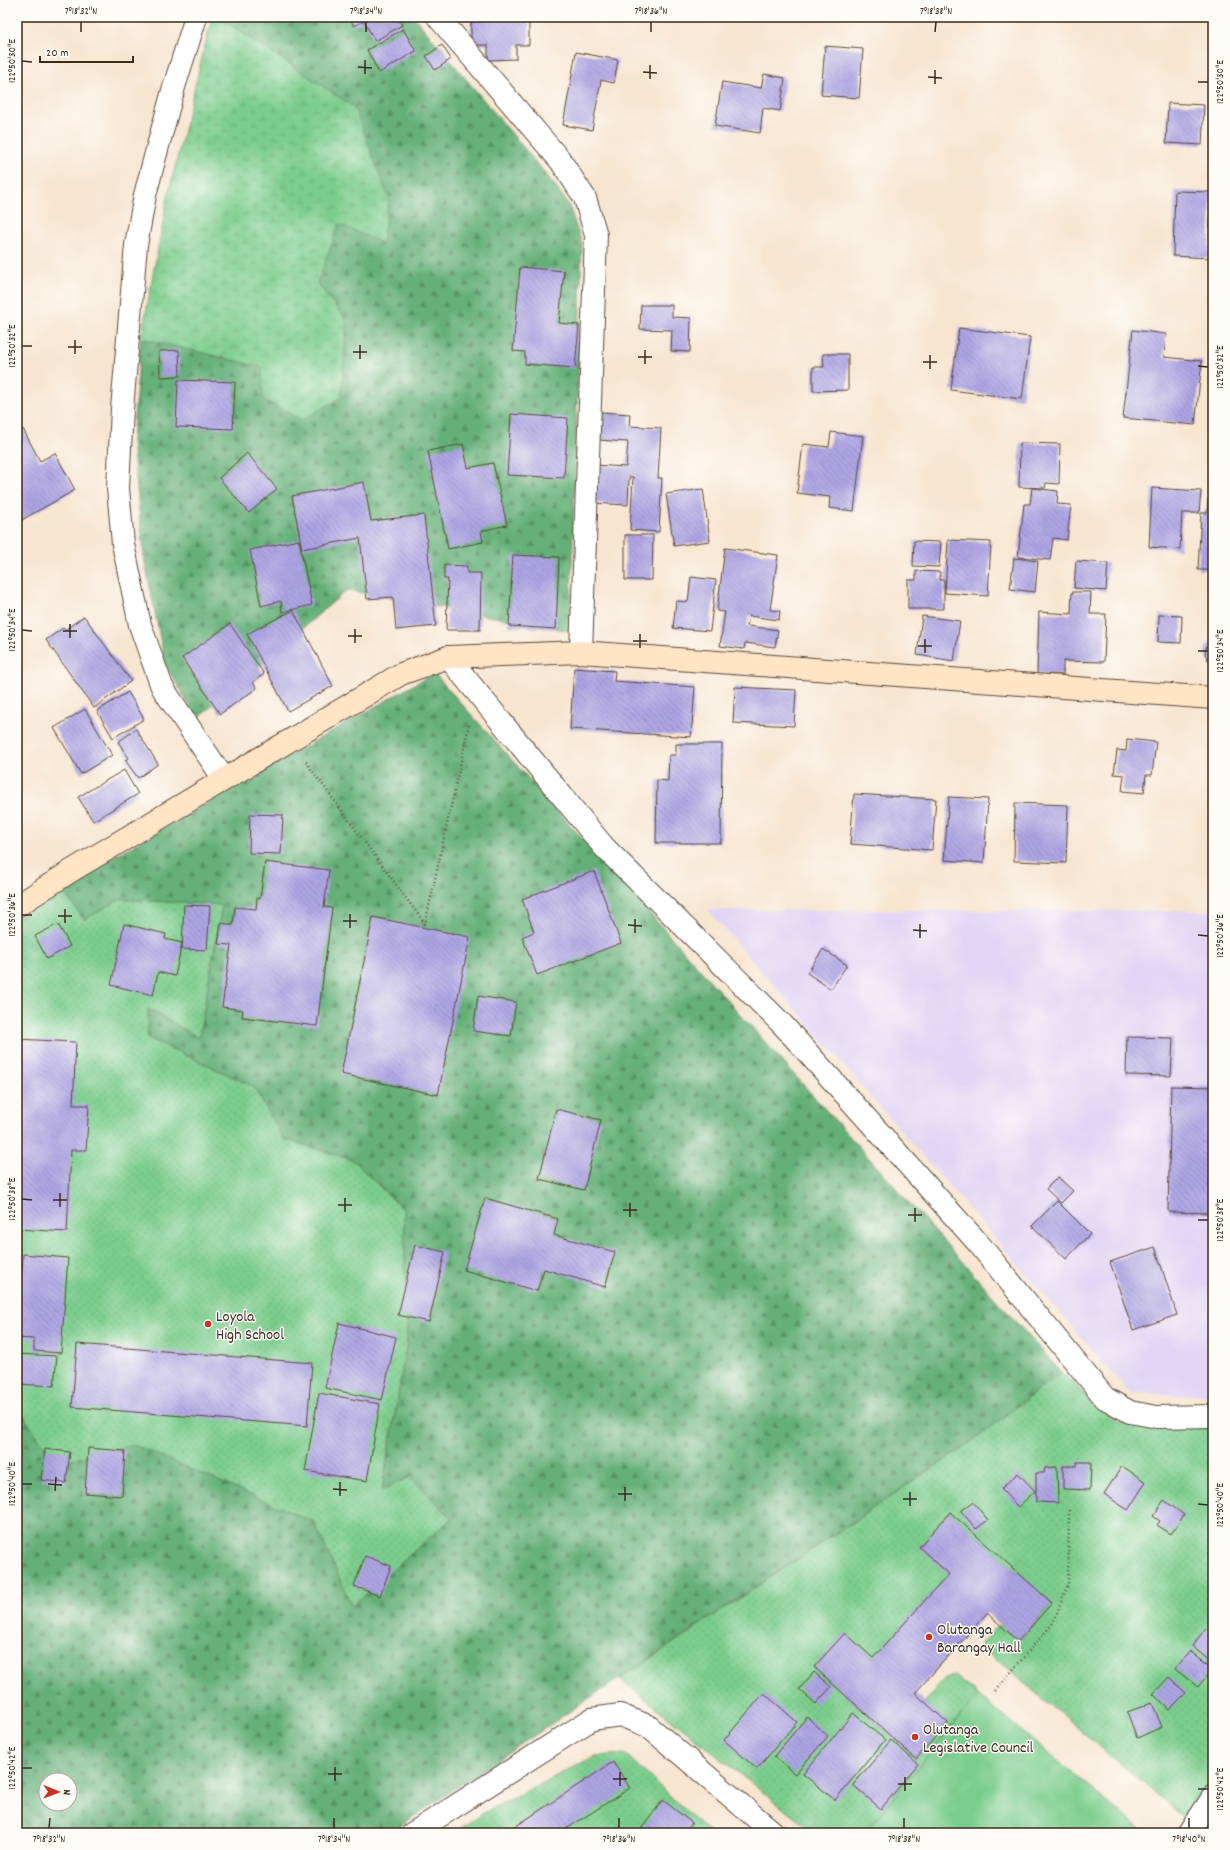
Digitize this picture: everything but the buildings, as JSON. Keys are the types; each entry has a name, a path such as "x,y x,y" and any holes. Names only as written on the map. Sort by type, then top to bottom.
{"main road":[{"path":"17,906 71,870 401,674 448,657 581,652 1213,698"}],"street":[{"path":"196,17 174,87 145,195 136,245 122,409 118,488 123,544 140,625 162,687 224,780"},
{"path":"438,17 560,160 585,198 596,235 581,652"},
{"path":"448,657 604,846 782,1024 973,1238 1105,1398 1130,1412 1157,1417 1213,1416"},
{"path":"413,1833 592,1719 620,1715 648,1726 774,1833"},
{"path":"1189,1833 1213,1797"}],"path":[{"path":"290,740 425,924 476,692"},
{"path":"995,1691 1053,1624 1068,1584 1069,1509"}],"shaded area":[{"path":"708,910 1213,911 1213,1396 1130,1393"}],"green space":[{"path":"212,17 218,17 354,107 389,199 382,243 339,224 317,283 347,321 341,398 301,420 263,399 262,367 141,338 168,195"},
{"path":"218,17 414,17 545,173 568,203 582,243 570,631 347,590 197,719 165,664 144,558 132,441 141,338 263,367 347,321 317,283 339,223 382,242 354,107"},
{"path":"434,673 1061,1372 973,1441 389,1833 17,1833 17,1408 57,1463 134,1445 314,1522 352,1606 452,1518 410,1477 382,1490 407,1342 404,1210 353,1160 284,1139 253,1086 148,1038 148,1009 199,1038 222,905 120,899 84,920 60,887"},
{"name":"Loyola High School","path":"60,887 84,920 120,899 222,905 199,1038 149,1009 148,1038 253,1086 284,1139 353,1160 404,1210 407,1342 382,1490 410,1477 452,1518 352,1607 314,1522 57,1463 17,1408 17,919"},
{"path":"1061,1372 1117,1422 1213,1428 1213,1784 1188,1821 979,1645 1000,1624 1019,1641 1052,1603 950,1512 919,1547 949,1574 873,1658 845,1633 814,1667 916,1759 948,1723 925,1702 945,1678 954,1676 978,1695 865,1833 814,1833 620,1679 973,1441"},
{"path":"978,1695 1145,1833 865,1833"},
{"path":"625,1754 710,1833 453,1833 483,1813 595,1756"}],"place":[{"name":"Loyola High School","path":"208,1324"},
{"name":"Olutanga Barangay Hall","path":"929,1637"},
{"name":"Olutanga Legislative Council","path":"915,1737"}]}
